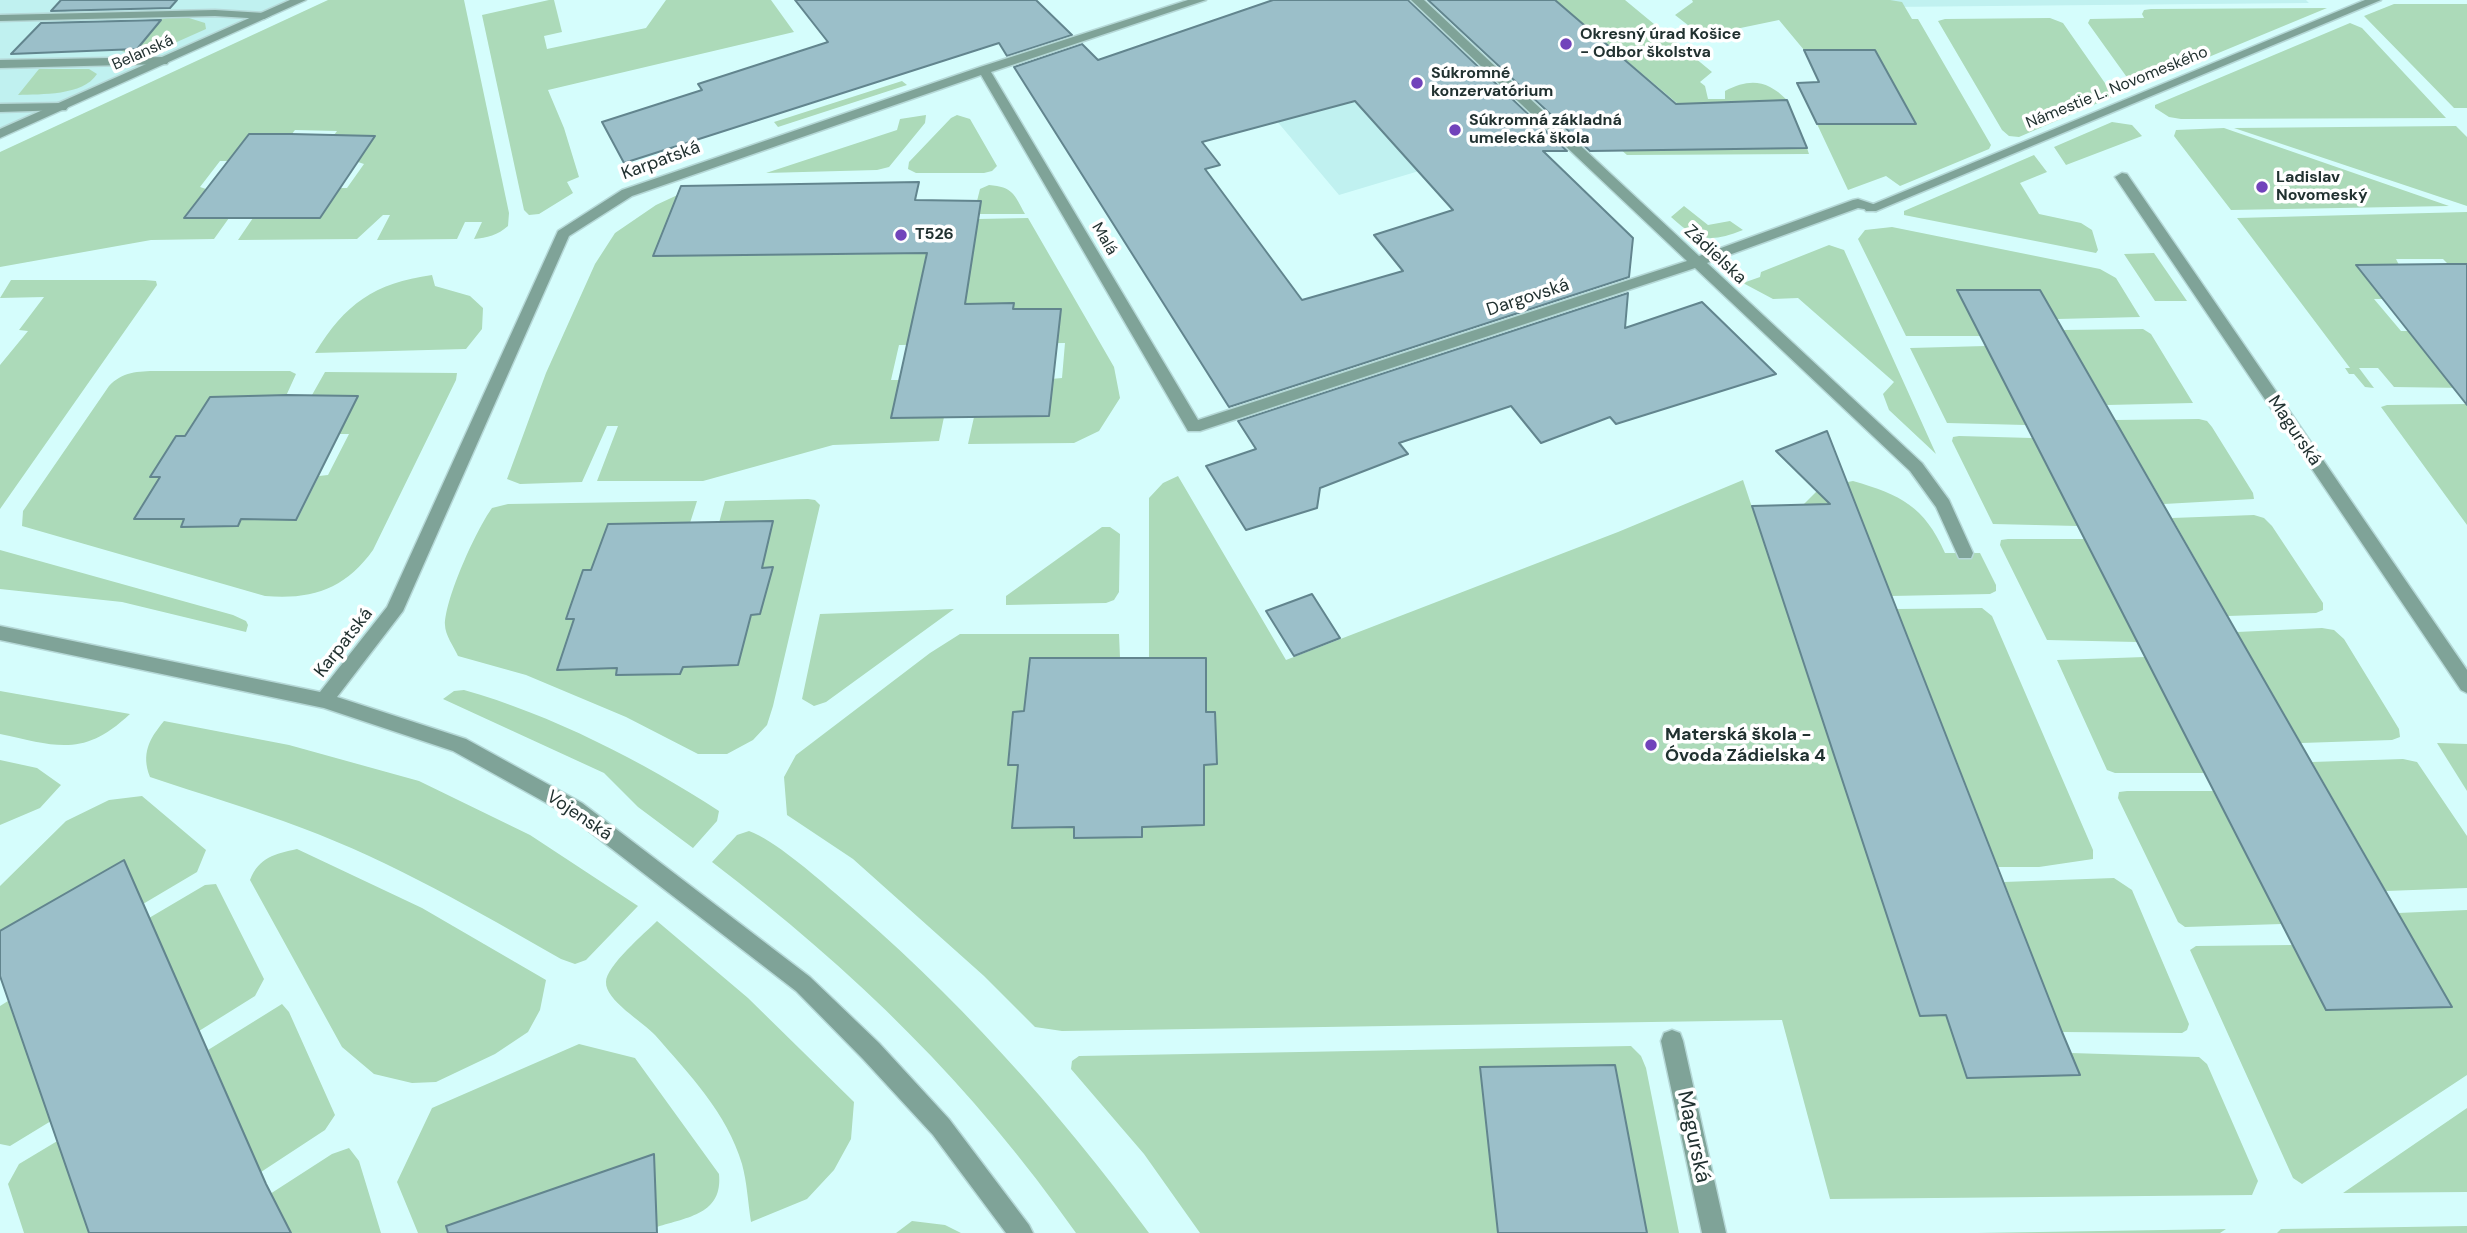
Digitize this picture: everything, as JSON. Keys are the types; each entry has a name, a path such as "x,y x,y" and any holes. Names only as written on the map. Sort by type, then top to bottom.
{"street":[{"name":"Belanská","path":"0,134 300,0"},
{"name":"Karpatská","path":"324,700 394,611 563,234 626,193 984,70 1200,0"},
{"name":"Zádielska","path":"1417,0 1916,467 1943,505 1965,553"},
{"name":"Námestie L. Novomeského","path":"1871,208 2375,0"},
{"path":"0,18 215,13 264,16"},
{"path":"0,64 163,61"},
{"name":"Malá","path":"984,70 1194,427"},
{"path":"0,108 62,107"},
{"name":"Magurská","path":"2122,177 2467,685"},
{"name":"Dargovská","path":"1194,427 1695,263 1858,203 1871,208"},
{"name":"Vojenská","path":"0,632 324,700 459,745 575,810 803,984 872,1051 941,1127 1021,1233"},
{"name":"Magurská","path":"1672,1041 1714,1233"}],"shaded area":[{"path":"0,0 300,0 0,134"},
{"path":"1779,0 2306,0 2309,3 1782,8"},
{"path":"1441,52 1529,138 1339,195 1260,101"}],"green space":[{"path":"328,0 464,0 509,213 508,226 492,236 474,239 482,222 465,222 457,239 377,240 390,215 383,215 357,239 238,240 253,218 320,218 340,188 347,188 364,164 358,162 375,136 334,135 337,131 295,130 291,135 249,135 228,161 220,161 200,187 206,189 185,217 229,218 214,239 151,240 0,267 0,152"},
{"path":"554,0 562,32 544,36 547,49 646,28 666,0 771,0 794,32 548,90 564,128 579,177 567,182 573,193 539,214 529,215 524,210 482,15"},
{"path":"1555,0 1625,0 1712,72 1700,82 1705,86 1708,99 1725,99 1725,91 1742,84 1758,83 1772,88 1787,100 1678,104"},
{"path":"1692,0 1902,2 1912,19 1918,19 1991,145 1989,149 1900,186 1886,176 1848,190 1817,124 1916,123 1875,51 1804,50 1779,20 1702,36 1675,15 1693,2"},
{"path":"2394,4 2467,4 2467,108 2454,108 2364,16"},
{"path":"2327,8 2146,83 2134,82 2126,76 2088,23 2090,19 2144,18 2144,10 2151,9"},
{"path":"189,18 205,23 206,29 141,58 119,50 137,49 153,30 146,21"},
{"path":"2050,18 2063,23 2114,96 2019,137 2009,136 2002,130 1938,21"},
{"path":"2350,23 2362,28 2446,118 2181,119 2169,117 2155,108 2155,105"},
{"path":"39,69 89,69 97,74 91,81 72,90 18,95"},
{"path":"902,81 907,85 778,127 774,122"},
{"path":"1573,108 1807,148 1809,154 1627,155"},
{"path":"926,115 925,123 889,167 877,170 766,173 897,130 900,119"},
{"path":"957,115 970,119 997,166 984,173 916,173 908,169 909,162"},
{"path":"2112,122 2132,125 2142,136 2066,165 2054,147"},
{"path":"2456,126 2467,137 2467,206 2234,128"},
{"path":"2224,128 2449,206 2231,210 2174,136 2176,130"},
{"path":"2034,155 2047,172 2020,183 2039,214 2081,223 2092,230 2098,250 2096,253 1904,215 1904,211"},
{"path":"720,185 789,185 821,255 973,252 978,219 1028,218 1114,367 1120,398 1099,431 1074,443 968,444 974,417 1049,416 1051,379 1062,378 1065,343 899,345 891,380 900,380 892,418 944,417 939,441 833,445 703,481 597,481 618,426 607,426 582,482 520,484 507,479 546,373 595,264 615,233 656,205 684,192"},
{"path":"989,185 1012,193 1025,214 979,214 981,201 977,201 980,189"},
{"path":"1684,206 1708,225 1730,221 1743,230 1713,238 1697,235 1671,217"},
{"path":"2467,212 2467,264 2448,264 2443,259 2396,259 2399,265 2383,299 2374,299 2401,331 2409,331 2467,388 2394,387 2378,368 2359,368 2374,388 2365,387 2354,374 2349,374 2345,368 2350,368 2237,218"},
{"path":"1892,227 2100,269 2116,278 2140,317 2057,319 2040,290 1958,290 1980,336 1906,336 1858,239 1865,230"},
{"path":"1829,245 1844,250 1936,454 1889,410 1883,394 1894,382 1798,298 1773,299 1743,283 1760,277 1761,272"},
{"path":"2154,253 2187,301 2155,301 2124,254"},
{"path":"432,275 435,286 470,296 483,308 482,329 466,349 315,353 338,321 363,299 393,284"},
{"path":"11,280 145,280 156,281 157,285 0,509 0,365 28,331 19,330 44,297 0,298"},
{"path":"2143,329 2151,334 2193,403 2107,405 2063,330"},
{"path":"1986,346 2026,425 1947,423 1910,348"},
{"path":"143,371 290,371 296,374 286,396 210,397 185,436 176,436 151,476 160,477 134,518 184,519 182,527 237,526 241,519 297,520 319,476 328,475 349,434 339,434 357,397 312,395 325,372 457,373 373,550 339,583 298,596 265,596 22,526 23,511 109,386 119,378"},
{"path":"2467,404 2467,525 2381,407"},
{"path":"2115,420 2207,421 2212,427 2253,493 2254,499 2164,504"},
{"path":"1953,437 2032,438 2078,526 1993,524 1952,441"},
{"path":"1178,476 1286,660 1618,532 1743,480 1920,1016 1946,1015 1967,1078 2079,1075 2071,1053 2199,1057 2207,1064 2258,1181 2252,1195 1830,1199 1782,1020 1062,1031 1035,1027 984,976 853,859 787,815 784,777 796,755 930,653 960,634 1119,634 1120,658 1030,659 1024,711 1013,712 1008,765 1018,765 1012,828 1074,827 1075,838 1142,837 1142,827 1204,825 1204,765 1217,764 1215,712 1206,712 1206,658 1149,659 1149,498 1163,483"},
{"path":"1853,481 1885,492 1909,505 1929,524 1945,553 1980,553 1996,585 1996,591 1990,594 1891,596 1855,504 1803,505 1821,487"},
{"path":"815,500 820,505 767,725 753,740 727,754 698,754 626,717 526,675 458,656 446,633 446,613 456,582 470,548 492,508 508,504 697,501 690,523 591,570 583,571 566,618 574,619 558,670 617,668 617,675 680,674 683,667 738,665 751,615 773,567 762,568 773,522 719,523 725,501"},
{"path":"2254,515 2264,518 2272,526 2323,603 2323,610 2316,613 2228,616 2172,518"},
{"path":"1102,527 1110,527 1120,534 1119,592 1114,600 1106,603 1006,605 1006,596"},
{"path":"2084,539 2137,642 2047,640 2000,545 2001,540"},
{"path":"0,550 233,615 246,621 246,632 122,602 0,589"},
{"path":"1982,608 1992,616 2093,850 2093,859 2039,867 1998,867 1897,609"},
{"path":"954,609 826,702 814,706 802,699 820,614"},
{"path":"2322,628 2334,630 2344,639 2399,729 2400,737 2392,740 2301,743 2237,632"},
{"path":"2145,657 2204,773 2115,773 2107,770 2057,660"},
{"path":"464,690 530,712 596,741 660,775 719,811 717,821 693,848 638,807 604,773 443,699 454,691"},
{"path":"0,691 130,714 98,737 83,743 54,745 0,734"},
{"path":"164,721 289,745 419,781 530,835 638,906 586,960 575,964 561,959 434,888 336,841 150,777 146,761 148,747"},
{"path":"2437,743 2467,744 2467,791"},
{"path":"2403,759 2417,762 2467,836 2467,888 2386,891 2312,762"},
{"path":"0,760 37,768 61,785 40,808 0,825"},
{"path":"2213,791 2282,924 2185,927 2178,922 2118,798 2119,792"},
{"path":"142,796 206,850 197,872 143,904 123,861 0,931 0,886 66,821 109,800"},
{"path":"749,831 782,850 816,877 879,931 962,1012 1041,1097 1149,1233 1076,1233 995,1128 909,1033 815,945 712,862 737,835"},
{"path":"297,849 422,908 546,980 540,1010 528,1032 495,1054 436,1082 412,1083 374,1074 342,1047 250,880 263,861"},
{"path":"2114,878 2132,890 2189,1024 2187,1030 2182,1033 2062,1032 2004,882"},
{"path":"216,884 264,979 255,996 199,1031 149,918 205,885"},
{"path":"2467,910 2467,1075 2302,1184 2293,1178 2190,950 2196,946 2292,945 2326,1010 2451,1007 2398,913"},
{"path":"657,921 748,998 854,1102 851,1139 834,1170 807,1199 751,1222 742,1164 717,1111 655,1035 618,1003 607,989 606,982 612,967"},
{"path":"8,1001 51,1121 10,1146 0,1144 0,1006"},
{"path":"282,1004 289,1012 335,1115 325,1130 261,1172 208,1050"},
{"path":"579,1044 635,1058 719,1174 719,1187 709,1206 701,1212 657,1227 654,1154 497,1208 497,1233 418,1233 397,1182 432,1108"},
{"path":"1631,1046 1641,1056 1646,1068 1679,1233 1647,1233 1615,1065 1480,1067 1498,1233 1200,1233 1144,1154 1071,1069 1072,1061 1079,1056"},
{"path":"2467,1108 2467,1192 2343,1193"},
{"path":"59,1140 90,1233 24,1233 8,1184 19,1164"},
{"path":"349,1148 359,1161 381,1233 291,1233 270,1194 332,1154"},
{"path":"912,1221 945,1225 961,1233 896,1233"},
{"path":"2467,1226 2467,1233 2277,1233 2281,1229"},
{"path":"2226,1229 2220,1233 1977,1233"}],"building":[{"path":"61,0 177,0 170,8 51,11"},
{"path":"795,0 1036,0 1072,35 1007,56 999,43 624,163 602,122 702,90 698,84 828,42"},
{"path":"1273,0 1408,0 1567,151 1543,151 1633,238 1629,277 1229,407 1014,67 1082,44 1098,60","holes":["1355,101 1453,210 1374,235 1403,271 1302,300 1205,169 1220,165 1202,142"]},
{"name":"Okresný úrad Košice - Odbor školstva","path":"1428,0 1555,0 1676,104 1787,100 1807,148 1590,151"},
{"path":"161,20 137,49 11,54 41,23"},
{"path":"1804,50 1875,50 1916,124 1817,124 1797,83 1819,82"},
{"path":"249,134 375,136 320,218 184,218"},
{"path":"919,182 915,200 981,201 965,304 1014,303 1013,309 1061,309 1049,416 891,418 927,253 653,256 681,186"},
{"path":"2467,264 2467,405 2356,265"},
{"path":"1957,290 2040,290 2452,1007 2326,1010"},
{"path":"1628,293 1625,328 1702,302 1776,374 1616,424 1610,417 1541,443 1511,406 1399,443 1408,454 1320,488 1317,508 1246,530 1206,466 1256,449 1238,421"},
{"path":"358,396 296,520 241,519 238,526 181,527 184,519 134,519 160,477 150,477 176,436 185,436 210,397"},
{"path":"1827,431 2080,1075 1967,1078 1946,1015 1920,1016 1752,506 1830,504 1776,451"},
{"path":"773,521 762,568 773,567 760,614 751,615 738,665 683,667 680,674 616,675 617,668 557,670 574,619 566,619 583,570 591,570 608,524"},
{"path":"1312,594 1340,638 1294,656 1266,611"},
{"path":"1030,658 1206,658 1206,712 1215,712 1217,764 1204,765 1204,825 1142,827 1142,837 1074,838 1074,827 1012,828 1018,765 1008,765 1013,712 1024,711"},
{"path":"124,860 266,1184 291,1233 89,1233 0,976 0,931"},
{"path":"1615,1065 1647,1233 1498,1233 1480,1067"},
{"path":"654,1154 657,1233 448,1233 446,1226"}],"place":[{"name":"Okresný úrad Košice - Odbor školstva","path":"1566,44"},
{"name":"Súkromné konzervatórium","path":"1417,83"},
{"name":"Súkromná základná umelecká škola","path":"1455,130"},
{"name":"Ladislav Novomeský","path":"2262,187"},
{"name":"T526","path":"901,235"},
{"name":"Materská škola - Óvoda Zádielska 4","path":"1651,745"}]}
